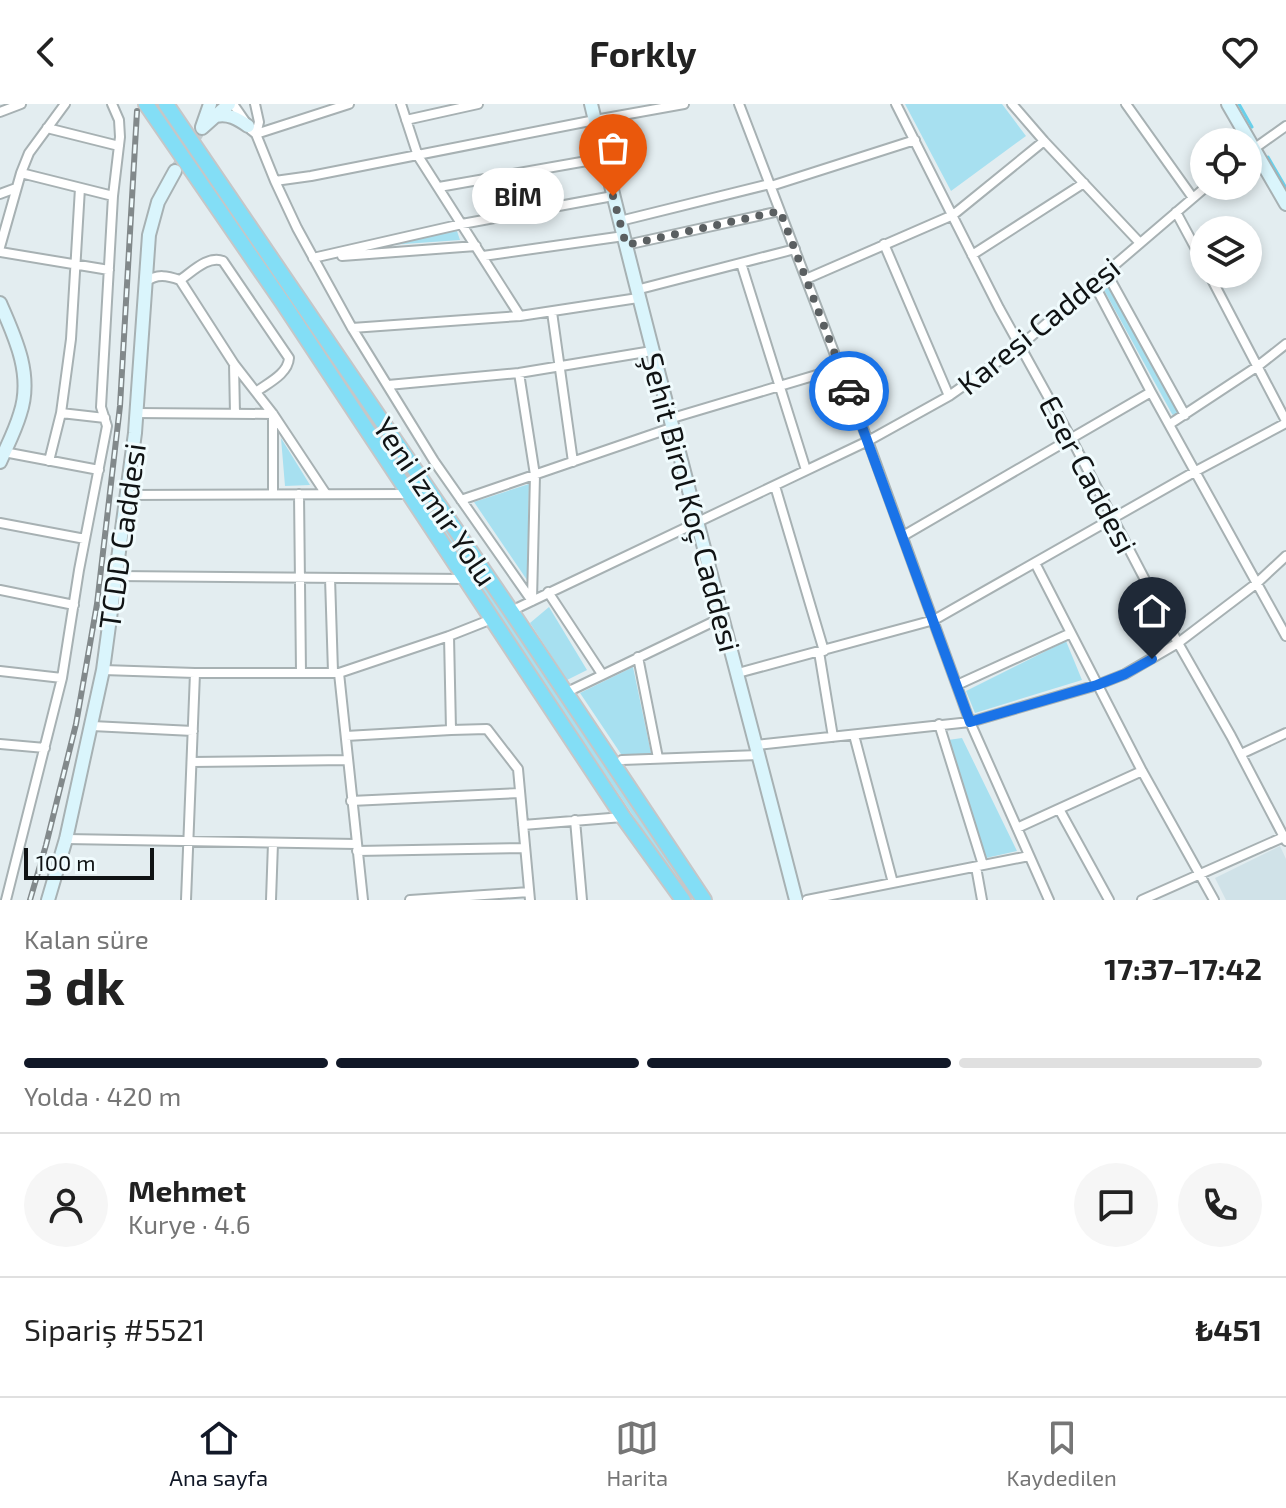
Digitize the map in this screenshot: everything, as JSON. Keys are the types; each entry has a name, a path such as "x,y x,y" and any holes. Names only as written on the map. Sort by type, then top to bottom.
{"highway":[{"name":"Yeni İzmir Yolu","path":"166,104 704,900"},
{"name":"Yeni İzmir Yolu","path":"149,109 283,303 623,817 683,900"}],"main road":[{"path":"200,130 213,110 231,104"},
{"name":"Şehit Birol Koç Caddesi","path":"591,104 670,424 796,900"},
{"path":"1228,104 1240,128"},
{"path":"213,110 230,116 252,130"},
{"path":"1262,168 1286,204"},
{"name":"TCDD Caddesi","path":"48,900 66,839 103,670 136,413 152,218 175,171"},
{"path":"0,303 22,360 26,386 21,413 2,457"}],"street":[{"path":"0,112 21,104"},
{"path":"65,104 29,153 16,188 0,250 109,270"},
{"path":"6,900 8,874 62,678 107,426 101,407 113,196 119,146 119,120 112,104"},
{"path":"231,104 252,130 313,258 352,328 434,461 532,601"},
{"path":"252,130 259,122 255,104"},
{"path":"252,130 349,104"},
{"path":"401,104 418,156 520,316"},
{"path":"406,120 478,104"},
{"path":"275,181 684,104"},
{"path":"739,104 868,441 970,722 1049,900"},
{"name":"Eser Caddesi","path":"896,104 1020,346 1285,838"},
{"path":"1126,104 1190,194"},
{"path":"1016,105 1044,141 1140,243"},
{"path":"1262,143 1286,126"},
{"path":"47,128 119,146"},
{"path":"620,221 770,185 915,140"},
{"path":"806,279 953,215 1044,141"},
{"path":"439,187 604,158"},
{"path":"21,173 113,196"},
{"path":"972,255 1084,183"},
{"path":"0,194 16,188"},
{"path":"49,461 61,413 71,339 80,188"},
{"path":"313,258 462,224 613,196"},
{"name":"Karesi Caddesi","path":"511,611 868,441 949,396 1020,346 1191,200"},
{"path":"483,256 625,241 780,211"},
{"path":"1176,212 1190,238"},
{"path":"884,244 949,396"},
{"path":"313,258 476,246"},
{"path":"352,328 552,312 637,294 795,249"},
{"path":"180,280 210,260 223,261 289,358 286,370 256,392"},
{"path":"741,263 806,470"},
{"path":"1106,272 1185,415"},
{"path":"145,282 152,277 166,276 180,280 234,364 273,414 326,494"},
{"path":"1094,284 1286,636"},
{"path":"738,673 934,620 1286,422 1216,288"},
{"path":"552,312 573,462"},
{"path":"1170,424 1286,344"},
{"path":"388,385 559,368 652,351"},
{"path":"234,364 235,414"},
{"path":"461,500 779,386 840,368"},
{"path":"519,373 535,475 532,601"},
{"path":"903,536 1151,392"},
{"path":"61,413 105,418"},
{"path":"136,413 273,414"},
{"path":"273,414 273,494"},
{"path":"2,457 99,470"},
{"path":"775,486 821,652 833,737"},
{"path":"299,494 301,672"},
{"path":"127,495 409,494"},
{"path":"0,523 85,539"},
{"path":"622,760 757,750 833,737 970,722 1097,685 1125,674 1178,643 1257,583 1286,556"},
{"path":"1035,563 1142,771 1214,900"},
{"path":"116,576 466,579"},
{"path":"330,578 336,672 346,736 363,900"},
{"path":"0,590 74,605"},
{"path":"548,592 602,674"},
{"path":"565,693 723,617"},
{"path":"103,670 336,672 492,619"},
{"path":"957,685 1071,633"},
{"path":"449,636 451,730"},
{"path":"638,657 658,758"},
{"path":"0,671 62,678"},
{"path":"186,900 195,673"},
{"path":"939,724 979,866 982,900"},
{"path":"92,726 193,731"},
{"path":"346,736 487,729 518,769 529,896 410,900"},
{"path":"1241,754 1286,733"},
{"path":"854,735 893,883"},
{"path":"0,744 45,748"},
{"path":"192,762 347,760"},
{"path":"1017,828 1142,771"},
{"path":"351,801 520,793"},
{"path":"1059,809 1109,900"},
{"path":"523,825 623,817"},
{"path":"575,820 582,900"},
{"path":"1142,900 1285,838"},
{"path":"66,839 273,843 357,848 524,848"},
{"path":"271,900 273,843"},
{"path":"807,900 1029,856"}],"shaded area":[{"path":"153,104 158,104 203,168 697,900 690,900"},
{"path":"905,104 1002,104 1026,136 951,191"},
{"path":"457,231 460,240 376,246"},
{"path":"1106,284 1110,286 1178,414 1172,414 1104,290"},
{"path":"281,438 310,485 285,486"},
{"path":"529,484 527,580 474,502"},
{"path":"549,607 587,670 567,680 530,623"},
{"path":"1066,641 1082,680 975,713 966,691"},
{"path":"633,667 651,753 623,757 580,693"},
{"path":"962,738 1017,851 986,858 948,740"},
{"path":"1280,846 1286,859 1286,900 1226,900 1215,878"}],"waterway":[{"path":"1239,104 1252,127"},
{"path":"1268,157 1286,188"}],"tunnel":[{"path":"175,171 198,133"}],"railway":[{"path":"30,900 76,724 97,604 120,406 137,111"}],"way so far":[{"path":"613,196 626,245 780,211 849,391"}],"place":[{"name":"BİM","path":"613,196"}],"route":[{"path":"849,391 970,722 1097,685 1152,659"}]}
